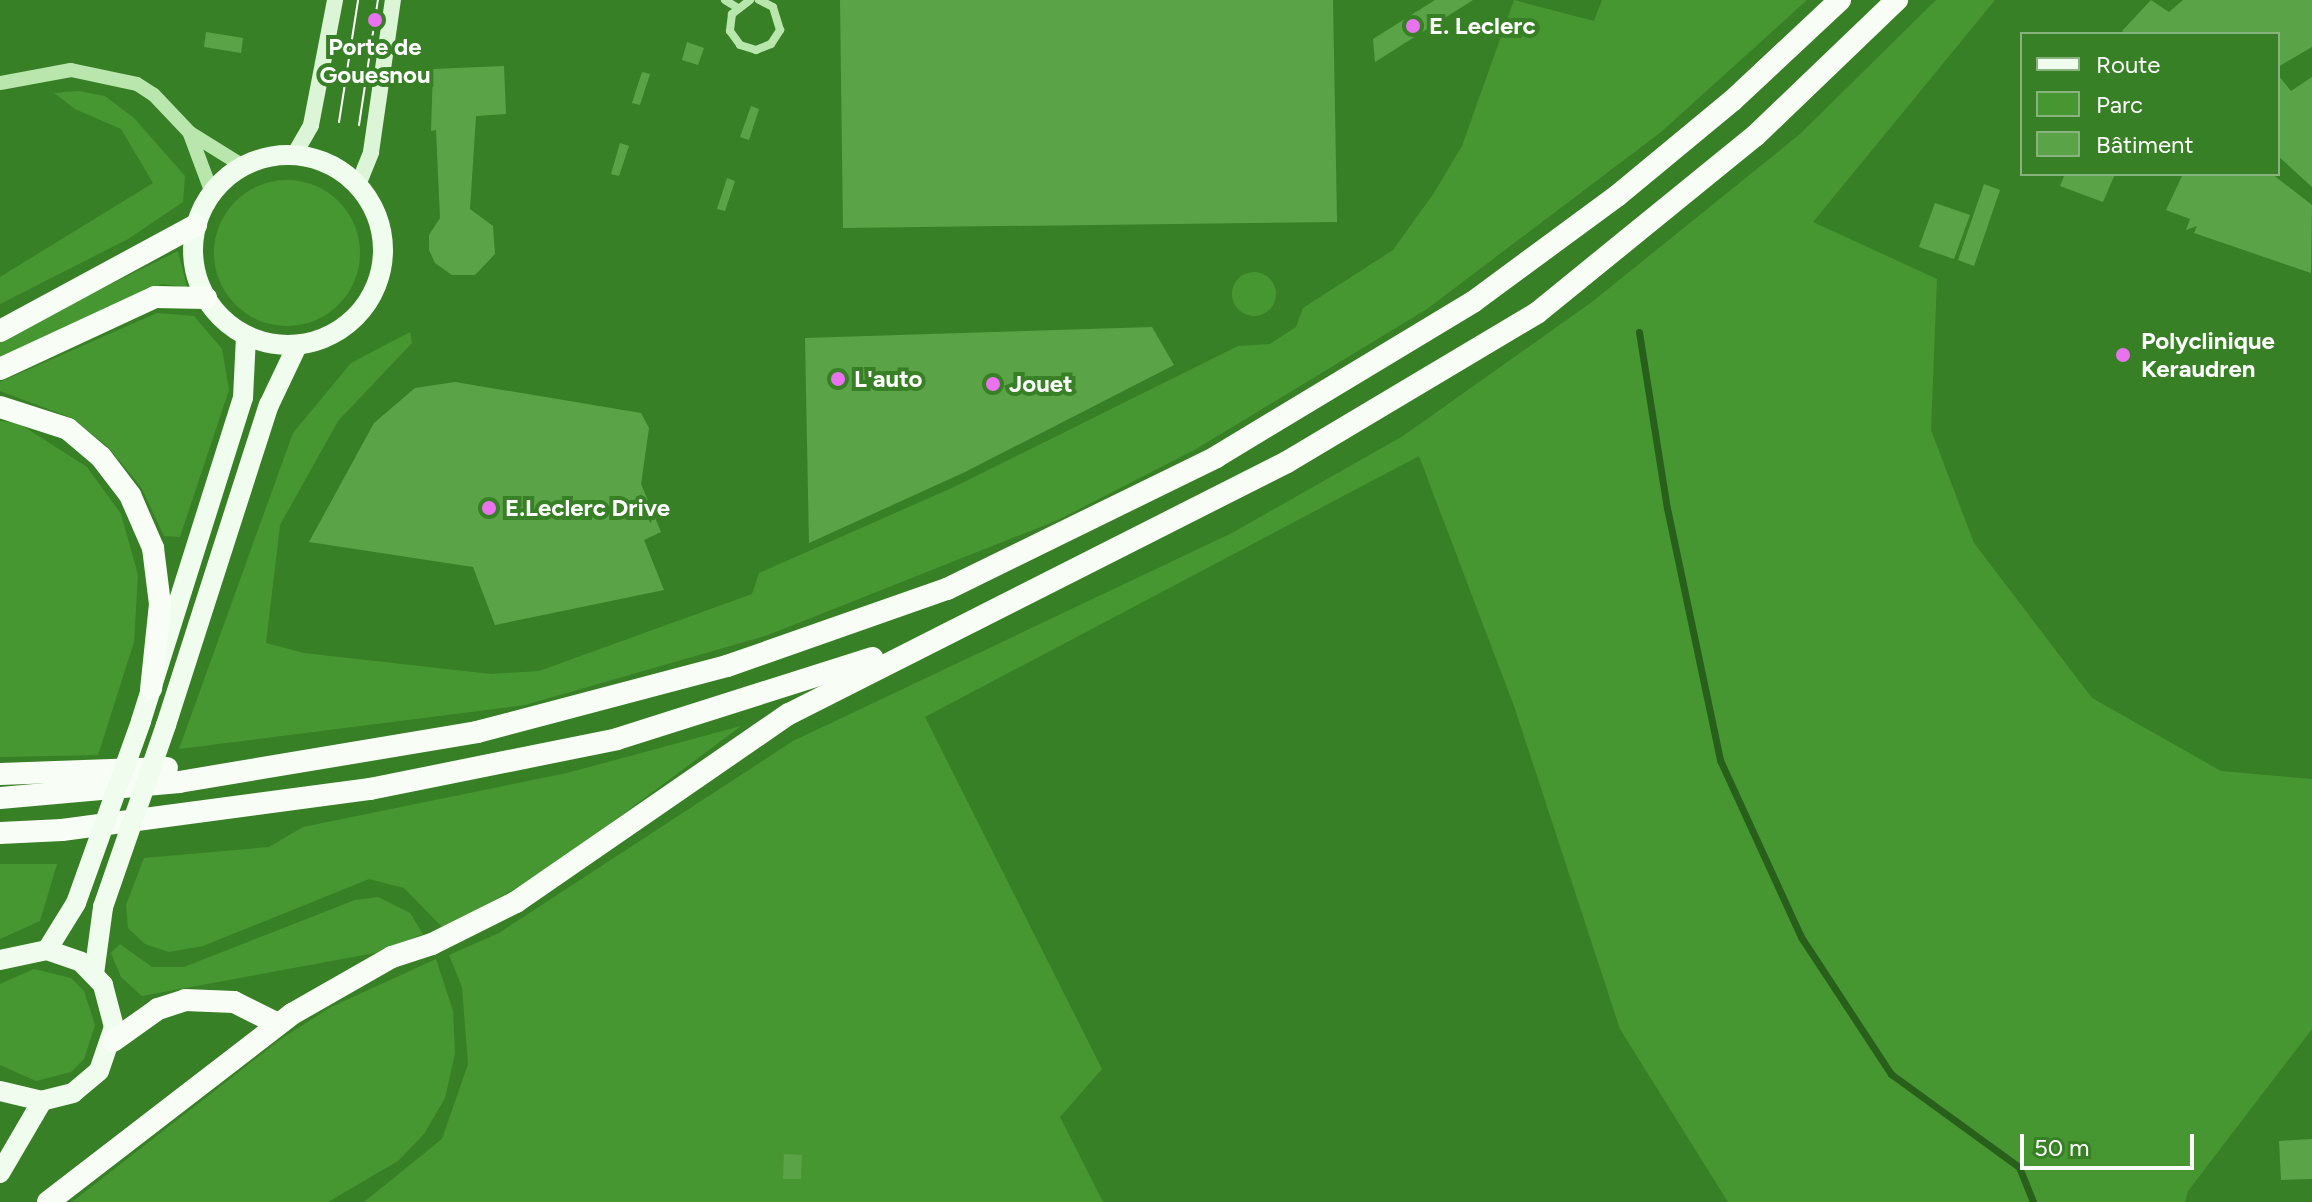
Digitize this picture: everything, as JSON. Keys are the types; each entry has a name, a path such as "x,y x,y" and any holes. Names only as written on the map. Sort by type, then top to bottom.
{"highway":[{"path":"0,798 179,782 477,732 727,666 947,589 1085,525 1216,457 1473,302 1629,187 1732,101 1840,0"},
{"path":"48,1202 278,1024 381,963 432,944 516,902 789,714 930,640 1098,561 1287,462 1537,313 1755,136 1897,0"},
{"path":"0,331 196,225"},
{"path":"0,369 155,297 206,298"},
{"path":"0,407 68,429 101,457 130,495 153,548 160,604 151,689"},
{"path":"0,833 62,830 370,789 617,739 930,640"},
{"path":"0,774 76,774 344,755"},
{"path":"113,1041 158,1009 185,1000 234,1002 278,1024"}],"main road":[{"path":"294,155 311,125 335,0"},
{"path":"358,185 371,152 393,0"},
{"path":"294,155 318,160 358,185 383,235 378,284 349,324 325,339 297,346 246,336 206,298 196,275 196,225 212,193 243,166 294,155"},
{"path":"47,950 76,903 141,721 243,398 246,336"},
{"path":"94,974 103,907 166,725 269,405 297,346"},
{"path":"0,960 47,950 81,962 94,974 113,1012 113,1041 88,1083 42,1101 0,1091"},
{"path":"0,1173 42,1101"}],"street":[{"path":"725,0 736,7"},
{"path":"750,0 736,7 730,23 734,39 748,49 765,48 777,38 780,22 773,7 759,0"},
{"path":"0,83 41,71 95,72 154,95 190,133 243,166"},
{"path":"190,133 212,193"}],"green space":[{"path":"1514,0 1594,21 1602,0 1807,0 1661,132 1427,309 1196,449 1058,520 768,635 525,705 179,749 293,433 351,363 410,332 412,343 338,421 280,525 266,643 304,653 491,674 539,671 752,594 759,573 954,487 1238,346 1270,344 1296,327 1303,308 1393,250 1434,193 1462,146"},
{"path":"1936,0 1995,0 1813,222 1937,279 1931,430 1974,543 2092,698 2221,771 2312,779 2312,1029 2188,1191 2185,1202 1728,1202 1620,1029 1514,706 1419,456 925,717 1102,1069 1060,1117 1103,1202 364,1202 442,1139 468,1064 462,987 449,955 499,933 793,741 1232,533 1403,436 1592,302 1800,134"},
{"path":"78,91 105,96 134,118 185,176 183,202 128,239 0,304 0,277 153,183 121,129 75,109 54,93"},
{"path":"287,180 315,185 339,201 355,225 360,253 355,281 339,305 315,321 287,326 259,321 235,305 219,281 214,253 219,225 235,201 259,185"},
{"path":"178,251 187,287 162,284 0,360 0,339"},
{"path":"1254,272 1269,279 1276,294 1269,309 1254,316 1239,309 1232,294 1239,279"},
{"path":"157,313 194,316 222,349 229,390 180,537 164,536 141,487 108,447 72,418 0,391 0,382"},
{"path":"0,421 18,423 87,467 121,514 138,575 134,642 98,755 0,757"},
{"path":"741,726 544,873 443,928 404,888 369,879 203,946 169,952 145,944 128,928 126,905 144,858 269,847 303,827 567,773"},
{"path":"0,864 57,864 40,921 0,939"},
{"path":"378,897 410,913 423,934 375,953 142,996 121,977 111,953 120,944 152,967 184,967 355,900"},
{"path":"436,959 453,1011 455,1053 445,1098 424,1134 398,1161 328,1202 72,1202 281,1039 331,1007"},
{"path":"34,969 71,978 84,991 95,1025 84,1059 71,1072 36,1081 0,1065 0,984"}],"building":[{"path":"840,0 1333,0 1337,222 843,228"},
{"name":"E. Leclerc","path":"1435,0 1473,0 1375,62 1373,39"},
{"path":"2151,0 2169,12 2183,0 2312,0 2312,47 2280,66 2280,32 2122,31"},
{"path":"206,32 243,38 241,53 204,47"},
{"path":"687,42 704,48 698,65 682,60"},
{"path":"504,66 506,114 476,116 470,209 493,226 495,254 475,275 452,275 435,263 429,250 429,235 440,218 436,130 431,131 433,69"},
{"path":"642,72 650,74 640,105 632,103"},
{"path":"2280,77 2291,91 2312,77 2312,187 2280,158"},
{"path":"751,106 759,109 749,140 740,137"},
{"path":"620,143 629,146 619,176 611,174"},
{"path":"2064,176 2114,176 2103,202 2060,186"},
{"path":"2182,176 2275,176 2312,205 2311,273 2194,233 2197,226 2186,230 2190,219 2166,210"},
{"path":"727,178 735,181 725,211 717,209"},
{"path":"1984,184 2000,190 1974,266 1958,260"},
{"path":"1935,203 1970,215 1954,259 1919,247"},
{"path":"1152,327 1174,365 965,472 809,543 805,338"},
{"name":"E.Leclerc Drive","path":"455,382 641,413 649,428 641,484 661,532 644,540 664,590 495,625 473,567 309,542 374,423 415,388"},
{"path":"2312,1139 2312,1179 2281,1180 2279,1141"},
{"path":"784,1154 802,1155 801,1179 783,1179"}],"waterway":[{"path":"1639,332 1667,508 1720,760 1801,937 1891,1074 2019,1167 2033,1202"}],"tram line":[{"path":"339,122 358,0"},
{"path":"359,125 378,0"}],"place":[{"name":"Porte de Gouesnou","path":"375,20"},
{"name":"E. Leclerc","path":"1413,26"},
{"name":"Polyclinique Keraudren","path":"2123,355"},
{"name":"L'auto","path":"838,379"},
{"name":"Jouet","path":"993,384"},
{"name":"E.Leclerc Drive","path":"489,508"}]}
